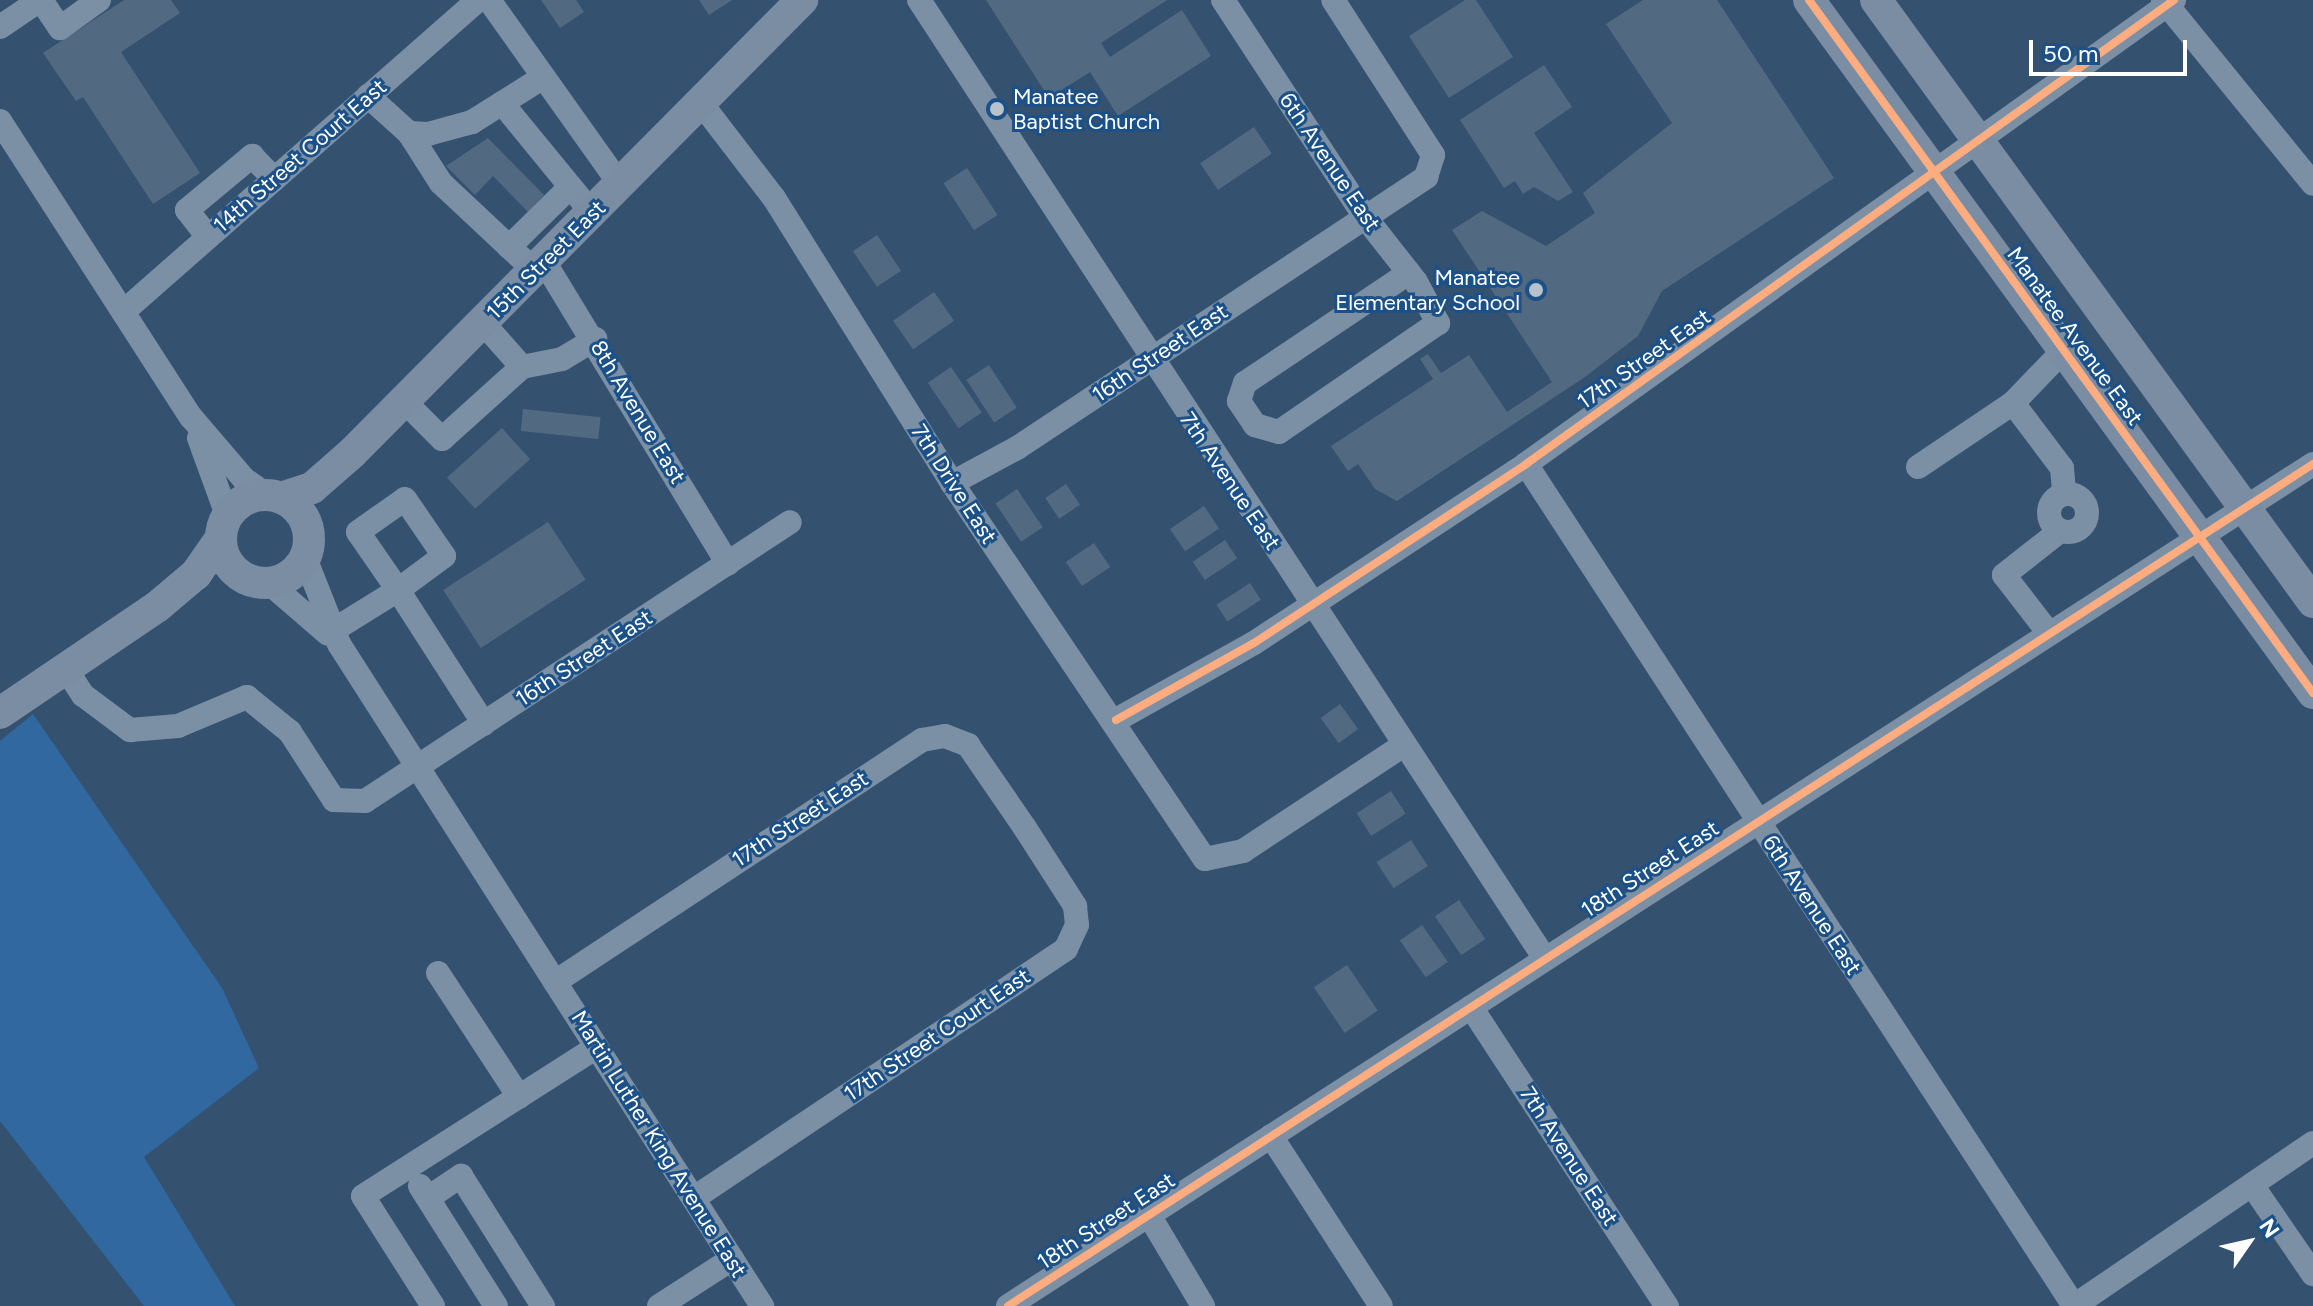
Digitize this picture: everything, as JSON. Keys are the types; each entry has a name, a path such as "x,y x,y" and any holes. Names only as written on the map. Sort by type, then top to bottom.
{"main road":[{"name":"15th Street East","path":"306,543 418,396 483,323 802,0"},
{"name":"Manatee Avenue East","path":"1809,0 2313,693"},
{"name":"Manatee Avenue East","path":"1876,0 2313,602"},
{"path":"0,713 158,606 196,574 224,527 245,500 312,488 418,396"},
{"path":"158,606 292,573 306,543 274,496"},
{"path":"224,527 227,560 257,580"}],"street":[{"path":"0,27 40,0 60,28 99,0"},
{"name":"14th Street Court East","path":"123,312 478,0"},
{"path":"489,0 621,186"},
{"name":"7th Avenue East","path":"919,0 1150,359 1545,959"},
{"name":"6th Avenue East","path":"1223,0 1365,217 1409,273 1438,323 1433,334 1279,432 1255,425 1239,401 1245,383 1409,273"},
{"name":"16th Street East","path":"952,483 1150,359 1426,177 1433,155 1333,0"},
{"path":"2168,2 2313,184"},
{"name":"17th Street East","path":"1116,720 1312,602 1526,464 1936,176 2168,2"},
{"path":"409,133 472,122 542,78"},
{"name":"8th Avenue East","path":"368,96 409,133 441,183 509,247 540,267 595,339 728,564"},
{"path":"502,103 593,214"},
{"name":"7th Drive East","path":"701,103 774,198 952,483 1116,720 1195,849 1211,861 1243,851 1404,745"},
{"path":"0,121 191,417 244,479 274,496"},
{"path":"208,237 187,210 252,156 274,179"},
{"path":"509,247 570,187"},
{"path":"483,323 522,367"},
{"path":"418,396 442,439 522,367 562,359 595,339"},
{"path":"1918,467 2013,403 2064,350"},
{"path":"2013,403 2062,468 2064,493 2050,510 2060,531 2004,575 2048,632"},
{"path":"191,417 224,527"},
{"name":"6th Avenue East","path":"1526,464 2074,1306"},
{"name":"18th Street East","path":"1008,1306 2199,534 2313,464"},
{"name":"16th Street East","path":"66,669 83,695 130,730 178,726 247,697 290,732 334,800 365,801 790,522"},
{"path":"306,543 335,637"},
{"path":"257,580 335,637"},
{"path":"335,637 398,590 484,724"},
{"name":"Martin Luther King Avenue East","path":"335,637 762,1306"},
{"name":"17th Street East","path":"555,982 922,740 945,736 968,745 1025,828"},
{"name":"17th Street Court East","path":"694,1198 1066,949 1077,925 1075,906 1025,828"},
{"path":"438,973 519,1097"},
{"name":"7th Avenue East","path":"1471,1007 1667,1306"},
{"path":"433,1306 363,1196 597,1047"},
{"path":"1271,1136 1381,1306"},
{"path":"2074,1306 2313,1143"},
{"path":"408,1167 496,1306"},
{"path":"428,1198 461,1176 543,1306"},
{"path":"2252,1185 2313,1274"},
{"path":"1149,1215 1203,1306"},
{"path":"659,1306 732,1259"}],"shaded area":[{"path":"33,714 222,988 259,1068 144,1157 235,1306 144,1306 0,1121 0,741"}],"building":[{"path":"124,0 171,0 180,13 121,52 200,173 153,204 83,97 76,101 43,53"},
{"path":"541,0 576,0 584,12 560,28"},
{"path":"699,0 732,0 709,15"},
{"path":"986,0 1167,0 1101,43 1110,57 1182,10 1211,56 1118,116 1090,72 1049,98"},
{"path":"1465,0 1476,0 1513,57 1449,98 1409,36"},
{"path":"1643,0 1717,0 1834,178 1662,291 1638,336 1585,377 1397,501 1375,489 1358,464 1348,471 1331,446 1433,379 1420,359 1428,354 1441,373 1469,355 1507,412 1552,382 1452,230 1482,211 1546,246 1595,213 1583,193 1672,123 1606,24"},
{"path":"1544,65 1572,107 1534,133 1573,192 1558,201 1534,187 1523,194 1515,181 1504,188 1460,120"},
{"path":"1254,127 1272,154 1218,190 1200,163"},
{"path":"488,138 544,195 528,212 493,176 475,195 446,166"},
{"path":"967,168 997,215 974,230 944,183"},
{"path":"877,235 901,271 877,287 853,251"},
{"path":"934,292 954,321 913,349 893,321"},
{"path":"989,365 1017,408 994,422 966,380"},
{"path":"951,367 982,413 959,428 928,383"},
{"path":"523,409 601,417 598,439 521,431"},
{"path":"502,428 530,459 475,509 447,478"},
{"path":"1066,484 1080,505 1059,519 1045,498"},
{"path":"1017,489 1043,527 1021,542 995,504"},
{"path":"1204,506 1219,528 1185,551 1170,529"},
{"path":"548,522 586,580 481,648 443,590"},
{"path":"1225,540 1237,558 1205,580 1193,562"},
{"path":"1094,543 1110,567 1082,586 1066,562"},
{"path":"1250,583 1261,600 1227,622 1216,605"},
{"path":"1340,704 1358,729 1339,743 1321,718"},
{"path":"1391,791 1406,814 1371,836 1357,813"},
{"path":"1411,840 1428,866 1393,888 1377,862"},
{"path":"1459,900 1485,939 1461,955 1435,916"},
{"path":"1422,925 1448,962 1426,977 1400,940"},
{"path":"1347,965 1378,1011 1345,1033 1314,987"}],"cycle path":[{"path":"1809,0 2313,693"},
{"path":"1116,720 1254,643 1526,464 2174,0"},
{"path":"1008,1306 2313,464"}],"place":[{"name":"Manatee Baptist Church","path":"997,109"},
{"name":"Manatee Elementary School","path":"1536,290"}]}
